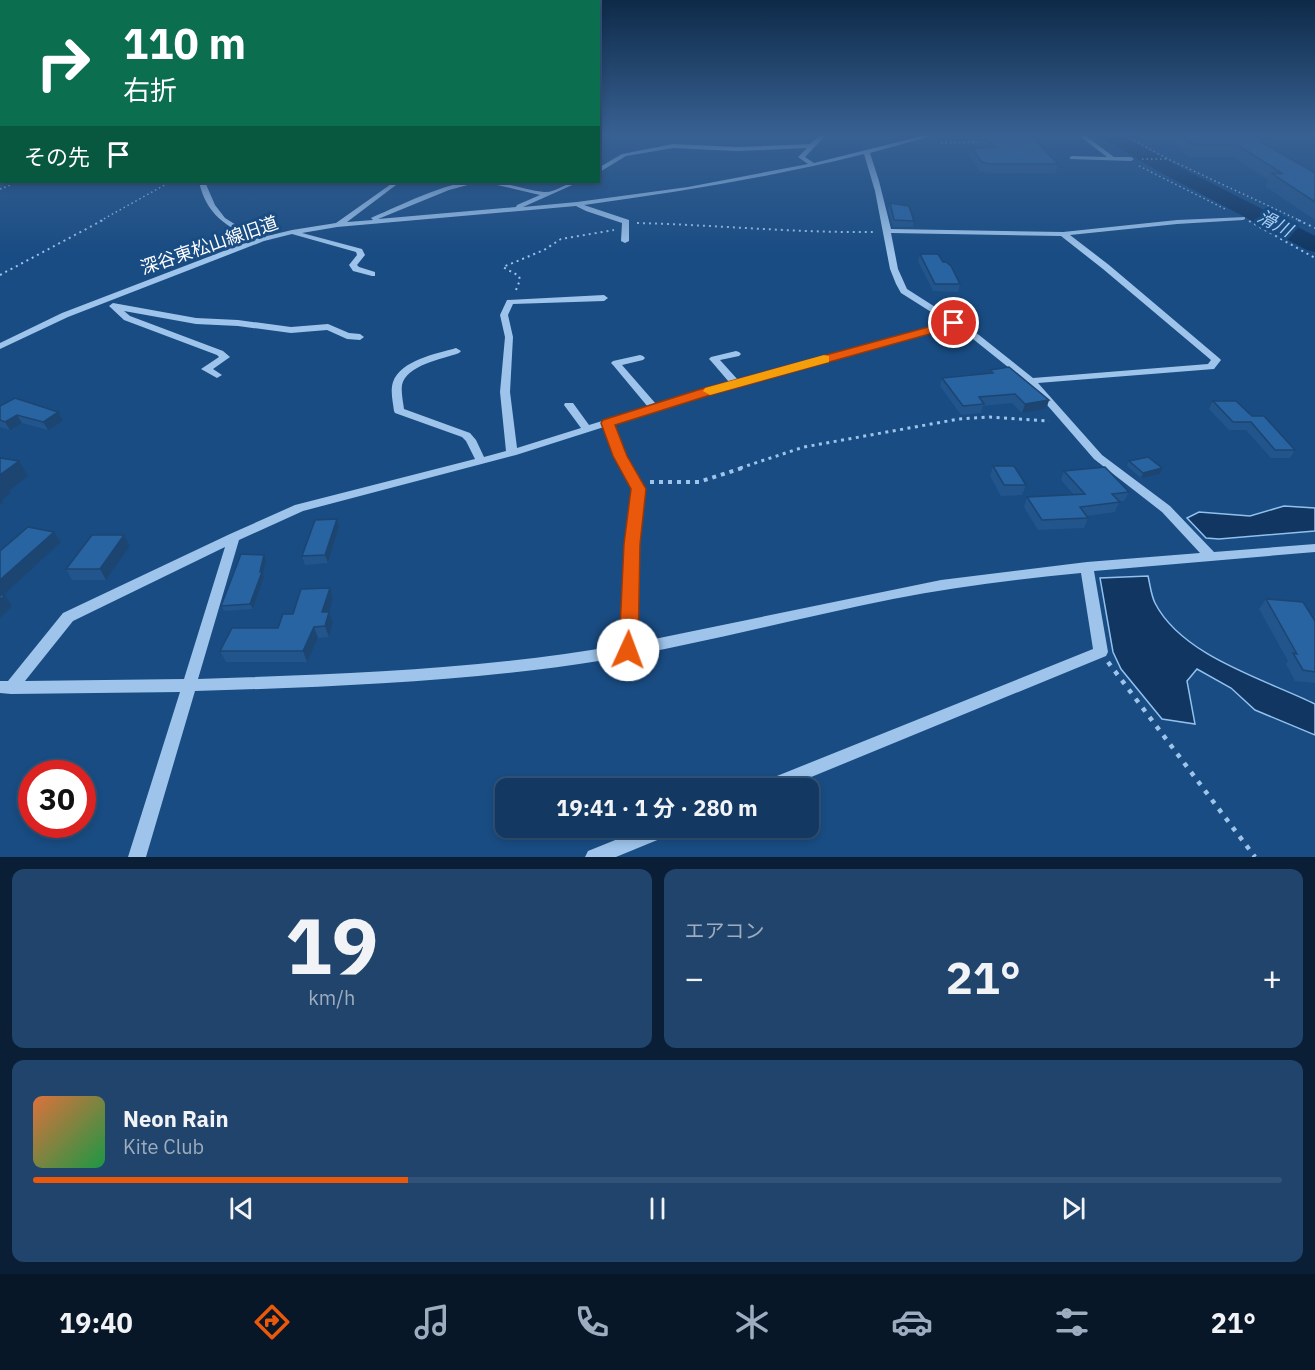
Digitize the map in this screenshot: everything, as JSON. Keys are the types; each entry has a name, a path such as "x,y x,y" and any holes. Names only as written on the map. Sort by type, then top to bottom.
{"street":[{"name":"深谷東松山線旧道","path":"0,346 102,301 262,239 292,232 337,225 577,204 688,189 766,174"},
{"path":"873,174 888,231 897,282 904,291 954,323 1031,381 1098,457 1167,509 1211,557"},
{"path":"202,183 209,204 220,218 237,229 262,239"},
{"path":"337,225 396,183"},
{"path":"364,223 447,189 472,183"},
{"path":"495,183 546,194"},
{"path":"508,210 574,183"},
{"path":"577,204 625,225 625,241"},
{"path":"888,231 1064,234 1177,222 1243,218"},
{"path":"292,232 359,251 362,255 353,265 356,269 372,274"},
{"path":"1031,381 1211,367 1216,360 1064,234"},
{"path":"512,453 505,392 509,337 504,315 510,302 604,298"},
{"path":"102,301 115,307 196,321 291,330 328,327 347,336 360,337"},
{"path":"115,307 127,318 220,353 225,357 206,369 217,375"},
{"path":"5,687 68,617 299,508 512,453 654,408 954,323"},
{"path":"456,351 411,368 399,379 396,393 399,411 466,435 471,440 481,461"},
{"path":"736,354 714,359 736,384"},
{"path":"640,358 616,363 654,408"},
{"path":"569,405 587,429"},
{"path":"608,423 620,456 638,489 632,544 628,650"},
{"path":"137,857 234,537"},
{"path":"5,687 191,685 373,678 487,668 628,650 891,594 989,578 1087,567 1315,548"},
{"path":"789,778 1101,652 1087,567"},
{"path":"594,857 641,838"}],"path":[{"path":"1157,174 1315,258"},
{"path":"1200,174 1315,228"},
{"path":"0,189 16,183"},
{"path":"0,275 168,183"},
{"path":"510,302 520,280 519,276 503,267 544,250 561,239 625,225 709,225 820,233 888,231"},
{"path":"636,482 699,482 804,447 960,419 990,417 1068,422"},
{"path":"1101,652 1255,857"}],"water":[{"path":"1284,506 1315,508 1315,531 1219,539 1206,538 1187,518 1199,512 1250,516"},
{"path":"1148,576 1155,603 1168,622 1184,638 1226,664 1315,704 1315,735 1255,710 1231,688 1197,669 1187,681 1195,724 1162,719 1121,669 1113,652 1100,578"}],"building":[{"path":"1273,174 1315,174 1315,202"},
{"path":"890,203 909,206 914,221 894,220"},
{"path":"920,254 938,254 943,262 951,266 960,284 935,284"},
{"path":"1009,367 1049,400 1025,404 1015,394 979,397 984,404 963,406 942,378 993,373 990,370"},
{"path":"15,398 58,412 43,422 17,415 5,422 0,420 0,406"},
{"path":"1213,401 1236,401 1252,416 1264,416 1295,450 1275,450 1251,422 1233,422"},
{"path":"1148,457 1162,468 1143,473 1129,461"},
{"path":"0,458 19,461 0,475"},
{"path":"993,466 1014,466 1026,485 1004,485"},
{"path":"1105,467 1129,492 1112,494 1120,502 1080,507 1088,518 1042,520 1027,497 1085,494 1064,471"},
{"path":"337,519 325,555 302,556 315,520"},
{"path":"28,527 54,532 0,580 0,551"},
{"path":"92,535 124,535 100,569 66,569"},
{"path":"241,554 264,555 260,572 262,572 250,604 221,606"},
{"path":"330,588 322,612 329,612 325,626 314,627 303,651 220,651 232,628 278,628 283,614 293,614 301,589"},
{"path":"1266,599 1303,602 1315,621 1315,672 1303,670 1293,653 1297,654"}],"waterway":[{"name":"滑川","path":"1178,174 1315,245"}],"slow traffic":[{"path":"710,391 824,359"}],"route":[{"path":"628,650 632,544 638,489 620,456 608,423 702,393 954,323"}]}
